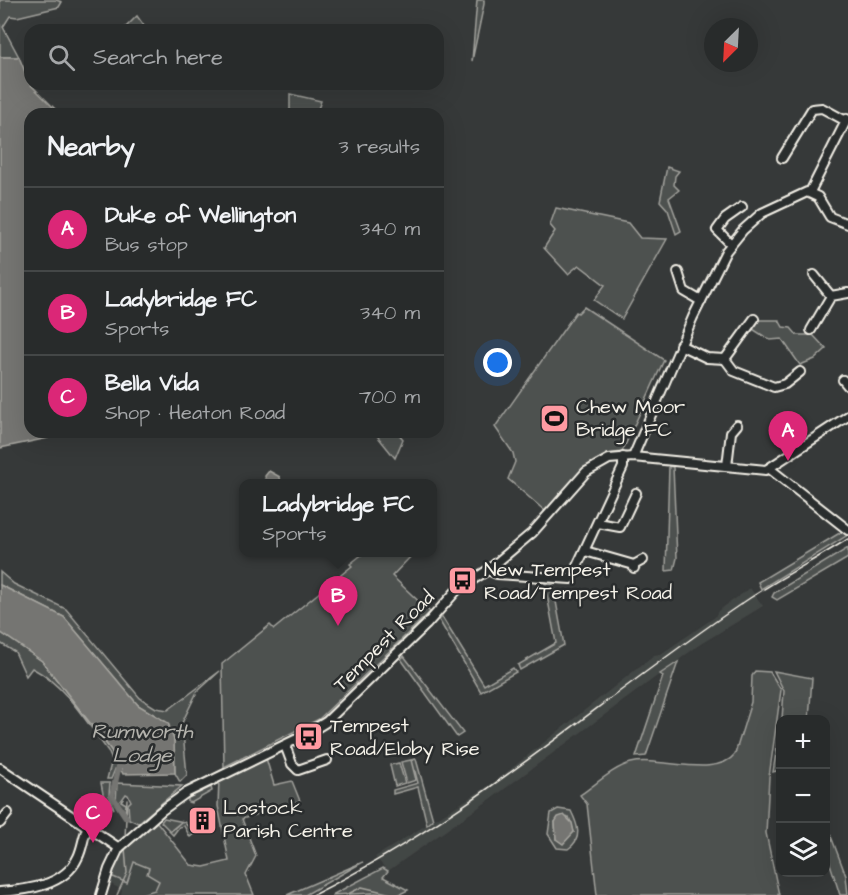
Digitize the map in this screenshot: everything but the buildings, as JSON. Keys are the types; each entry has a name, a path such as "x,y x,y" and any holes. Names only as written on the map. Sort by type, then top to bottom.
{"street":[{"path":"633,457 680,345 731,244 762,213 810,192 847,119 822,108 812,110 782,158"},
{"path":"810,192 818,197 830,217 848,224"},
{"path":"731,244 717,230 725,219 742,207"},
{"path":"678,272 678,284 684,291 701,301"},
{"path":"803,275 815,274 831,296"},
{"path":"831,296 848,293"},
{"path":"811,331 831,296"},
{"path":"725,359 754,319"},
{"path":"680,345 706,358 725,359"},
{"path":"725,359 734,371 774,387 785,384 800,372"},
{"path":"848,416 770,469 848,530"},
{"path":"728,466 732,428"},
{"path":"488,570 497,574 571,579 623,467 623,457"},
{"name":"Tempest Road","path":"119,848 186,793 316,729 335,714 426,625 457,590 488,570 532,533 586,472 609,459 623,457 770,469"},
{"path":"598,523 620,526 636,493"},
{"path":"631,505 640,508"},
{"path":"585,551 634,567 643,560"},
{"path":"285,745 292,764 298,770 327,760"},
{"path":"0,768 119,848 109,869 101,895"},
{"path":"0,823 8,813"},
{"path":"0,892 40,886 64,874 78,859 88,826"}],"shaded area":[{"path":"0,0 56,0 62,2 59,7 17,17 10,16 3,27 19,57 0,57"},
{"path":"477,0 484,0 484,4 472,61"},
{"path":"137,16 143,24 129,24"},
{"path":"290,94 321,101 318,108 290,108"},
{"path":"667,167 679,171 675,176 674,185 679,190 669,198 681,231 676,234 668,210 660,201"},
{"path":"556,208 628,223 640,238 667,239 622,319 594,300 605,285 579,265 568,274 544,248 555,231 550,225"},
{"path":"584,307 664,360 622,452 608,454 594,461 545,511 508,479 515,462 513,453 495,427 576,312 578,313"},
{"path":"757,320 779,320 783,327 791,328 797,335 813,335 826,349 815,359 800,365 782,339 770,340 751,328"},
{"path":"379,438 403,439 395,458"},
{"path":"669,466 673,467 677,558 674,570 666,571"},
{"path":"843,531 848,535 761,589 758,582"},
{"path":"848,548 848,558 777,600 772,597 774,593"},
{"path":"359,557 410,557 392,576 430,612 319,719 224,767 222,664 270,625 274,629 352,566 350,564"},
{"path":"0,572 14,584 66,609 140,698 156,708 168,710 220,671 197,692 182,723 187,775 180,782 175,773 174,740 168,723 138,705 64,617 0,585"},
{"path":"545,584 553,585 564,645 520,670 518,665 556,643"},
{"path":"750,588 763,606 699,645 495,796 388,871 375,857 493,783 654,655 661,654 715,617 718,611"},
{"path":"442,617 484,685 513,668 516,672 481,692 439,620"},
{"path":"0,632 42,661 111,750 118,762 111,779 107,779 112,760 108,751 83,716 65,694 44,675 32,668 26,676 15,652 0,643"},
{"path":"404,656 463,733 457,737 401,659"},
{"path":"678,662 646,756 636,757 663,676 660,674"},
{"path":"755,671 770,672 781,690 769,777 766,833 779,895 597,895 587,804 580,795 611,772 631,763 656,762 701,766 726,761 735,754 751,702 752,676"},
{"path":"774,671 812,678 809,715 782,715 784,691"},
{"path":"776,752 776,771 773,772"},
{"path":"266,758 274,785 292,781 300,801 242,819 256,856 246,875 254,895 138,895 155,890 159,881 147,874 149,868 134,862 127,883 111,876 122,852 157,822 191,865 204,867 229,861 218,806 219,780"},
{"path":"416,759 433,820 427,825 418,787 393,794 393,790 418,783 412,760"},
{"path":"411,760 416,780 407,783 401,762"},
{"path":"399,763 405,783 395,786 390,765"},
{"path":"101,783 110,783 109,795 114,809 104,799"},
{"path":"117,783 182,786 138,823 129,819 128,804 131,801 128,795 126,794 121,801 126,804 125,813 116,803"},
{"path":"211,787 212,791 191,803 188,802 188,798"},
{"path":"558,809 571,811 578,831 576,841 568,849 557,848 548,834 551,813","holes":["569,817 574,832 556,839 555,822"]},
{"path":"164,818 184,822 195,834 190,837 184,826 179,827 173,835 170,832 181,822 170,831 161,822"},
{"path":"830,834 846,876 848,895 840,895 830,864"},
{"path":"134,862 149,868 159,880 155,890 138,895 121,895 122,890 109,883 111,876 127,882"},
{"path":"363,862 305,895 287,895"},
{"path":"383,868 388,871 383,877 408,890 398,895 373,893 332,895"}],"water":[{"path":"0,57 19,57 24,69 24,90 36,90 54,108 24,108 24,438 48,438 0,448"},
{"path":"269,471 280,479 265,479"},
{"name":"Rumworth Lodge","path":"0,585 64,617 138,705 168,723 174,740 175,773 123,774 111,750 42,661 0,632"},
{"path":"564,815 572,823 574,832 563,844 556,839 555,822 558,817"}],"waterway":[{"path":"119,765 112,796 126,817"},
{"path":"125,837 127,799"},
{"path":"117,895 127,873 125,848"},
{"path":"346,895 362,887 396,895"}],"railway":[{"path":"313,895 372,863 484,792 695,636 762,590 848,539"}],"place":[{"name":"Chew Moor Bridge FC","path":"555,419"},
{"name":"Duke of Wellington","path":"788,461"},
{"name":"New Tempest Road/Tempest Road","path":"463,581"},
{"name":"Ladybridge FC","path":"338,626"},
{"name":"Tempest Road/Eloby Rise","path":"309,737"},
{"name":"Lostock Parish Centre","path":"202,820"},
{"name":"Bella Vida","path":"93,843"}]}
